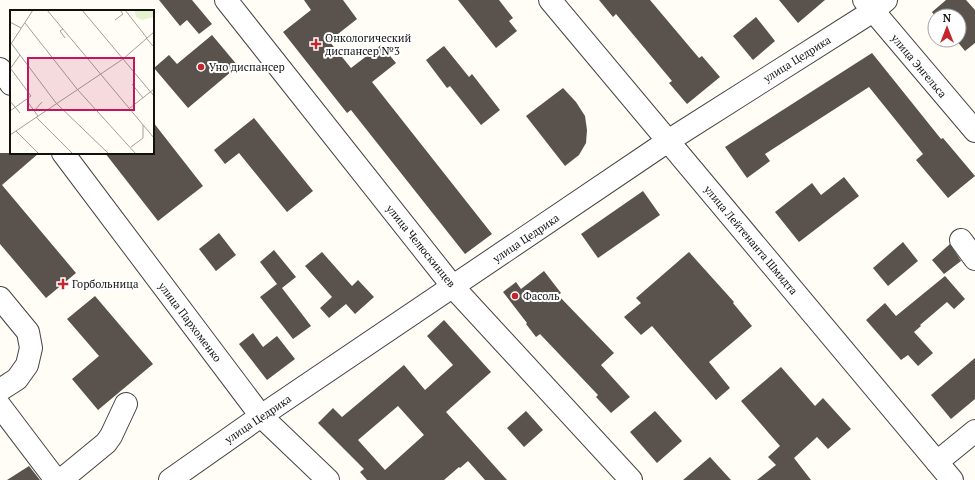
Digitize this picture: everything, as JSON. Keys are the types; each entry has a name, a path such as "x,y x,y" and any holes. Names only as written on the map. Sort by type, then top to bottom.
{"street":[{"name":"улица Челюскинцев","path":"226,0 454,288 631,480"},
{"name":"улица Лейтенанта Шмидта","path":"550,0 952,480"},
{"name":"улица Цедрика","path":"170,480 261,416 454,288 668,141 874,4"},
{"name":"улица Энгельса","path":"874,4 975,131"},
{"path":"0,69 10,83"},
{"name":"улица Пархоменко","path":"64,154 261,416 328,480"},
{"path":"960,240 975,259"},
{"path":"0,298 28,332 31,348 27,365 17,379 0,390"},
{"path":"61,480 106,443 111,436 126,404"},
{"path":"0,406 56,480"},
{"path":"937,462 975,432"}],"building":[{"path":"159,0 192,0 212,24 199,34 187,20 180,26"},
{"path":"304,0 343,0 357,19 329,41 351,68 381,45 396,63 372,82 492,234 465,254 351,110 347,113 283,32 311,10"},
{"path":"458,0 499,0 513,18 509,21 517,31 496,48"},
{"path":"599,0 650,0 699,58 702,56 720,77 687,104 669,83 672,81 616,14 613,17"},
{"path":"779,0 825,0 798,23"},
{"path":"946,0 966,0 975,10 975,43 965,51 963,48 967,48 967,8 937,8"},
{"path":"756,17 775,41 753,60 733,36"},
{"path":"212,35 238,66 188,108 154,68 169,55 177,64"},
{"path":"444,46 469,77 472,74 500,110 481,125 450,86 447,88 426,60"},
{"path":"872,53 941,139 943,138 975,176 948,198 916,160 923,154 869,87 765,154 770,161 747,178 725,147"},
{"path":"563,88 576,102 585,116 587,130 586,143 579,155 565,166 526,116"},
{"path":"254,118 313,191 287,212 239,153 225,164 214,150"},
{"path":"154,123 203,186 158,221 106,154 154,154"},
{"path":"0,153 38,154 2,185 76,273 46,298 0,244"},
{"path":"844,177 859,196 799,242 775,212 812,183 821,195"},
{"path":"643,191 660,215 598,258 581,234"},
{"path":"219,233 236,255 216,271 199,249"},
{"path":"903,242 918,261 888,286 873,268"},
{"path":"950,244 961,261 944,274 932,260"},
{"path":"274,250 296,277 282,288 311,326 293,339 260,297 277,284 260,262"},
{"path":"322,252 352,286 358,280 374,297 355,314 346,304 329,318 320,308 332,297 305,266"},
{"path":"689,252 734,302 733,303 752,326 709,362 730,388 716,400 652,326 641,335 624,317 641,303 636,298"},
{"path":"544,271 561,293 558,295 614,353 601,365 630,397 611,413 596,397 598,395 540,334 536,337 503,292 516,282 521,289"},
{"path":"945,276 965,299 954,309 947,302 914,332 933,353 918,366 908,355 901,360 866,320 885,303 896,316"},
{"path":"95,296 153,364 98,410 72,379 99,356 67,319"},
{"path":"444,320 491,372 446,412 507,480 485,480 468,461 444,480 367,480 360,472 364,469 318,423 333,408 342,417 404,365 425,390 453,365 427,336","holes":["398,406 424,435 385,470 358,440"]},
{"path":"253,333 263,347 277,336 295,359 267,380 239,344"},
{"path":"975,358 975,399 951,419 931,395"},
{"path":"781,367 815,406 823,398 851,429 828,449 817,437 794,458 811,480 757,480 776,465 768,457 780,446 741,401"},
{"path":"526,411 543,430 524,447 507,428"},
{"path":"655,411 682,441 657,463 630,432"},
{"path":"710,457 731,480 683,480"},
{"path":"29,466 40,480 7,480"}],"place":[{"name":"Онкологический диспансер №3","path":"316,44"},
{"name":"Уно диспансер","path":"201,67"},
{"name":"Горбольница","path":"63,284"},
{"name":"Фасоль","path":"515,296"}]}
